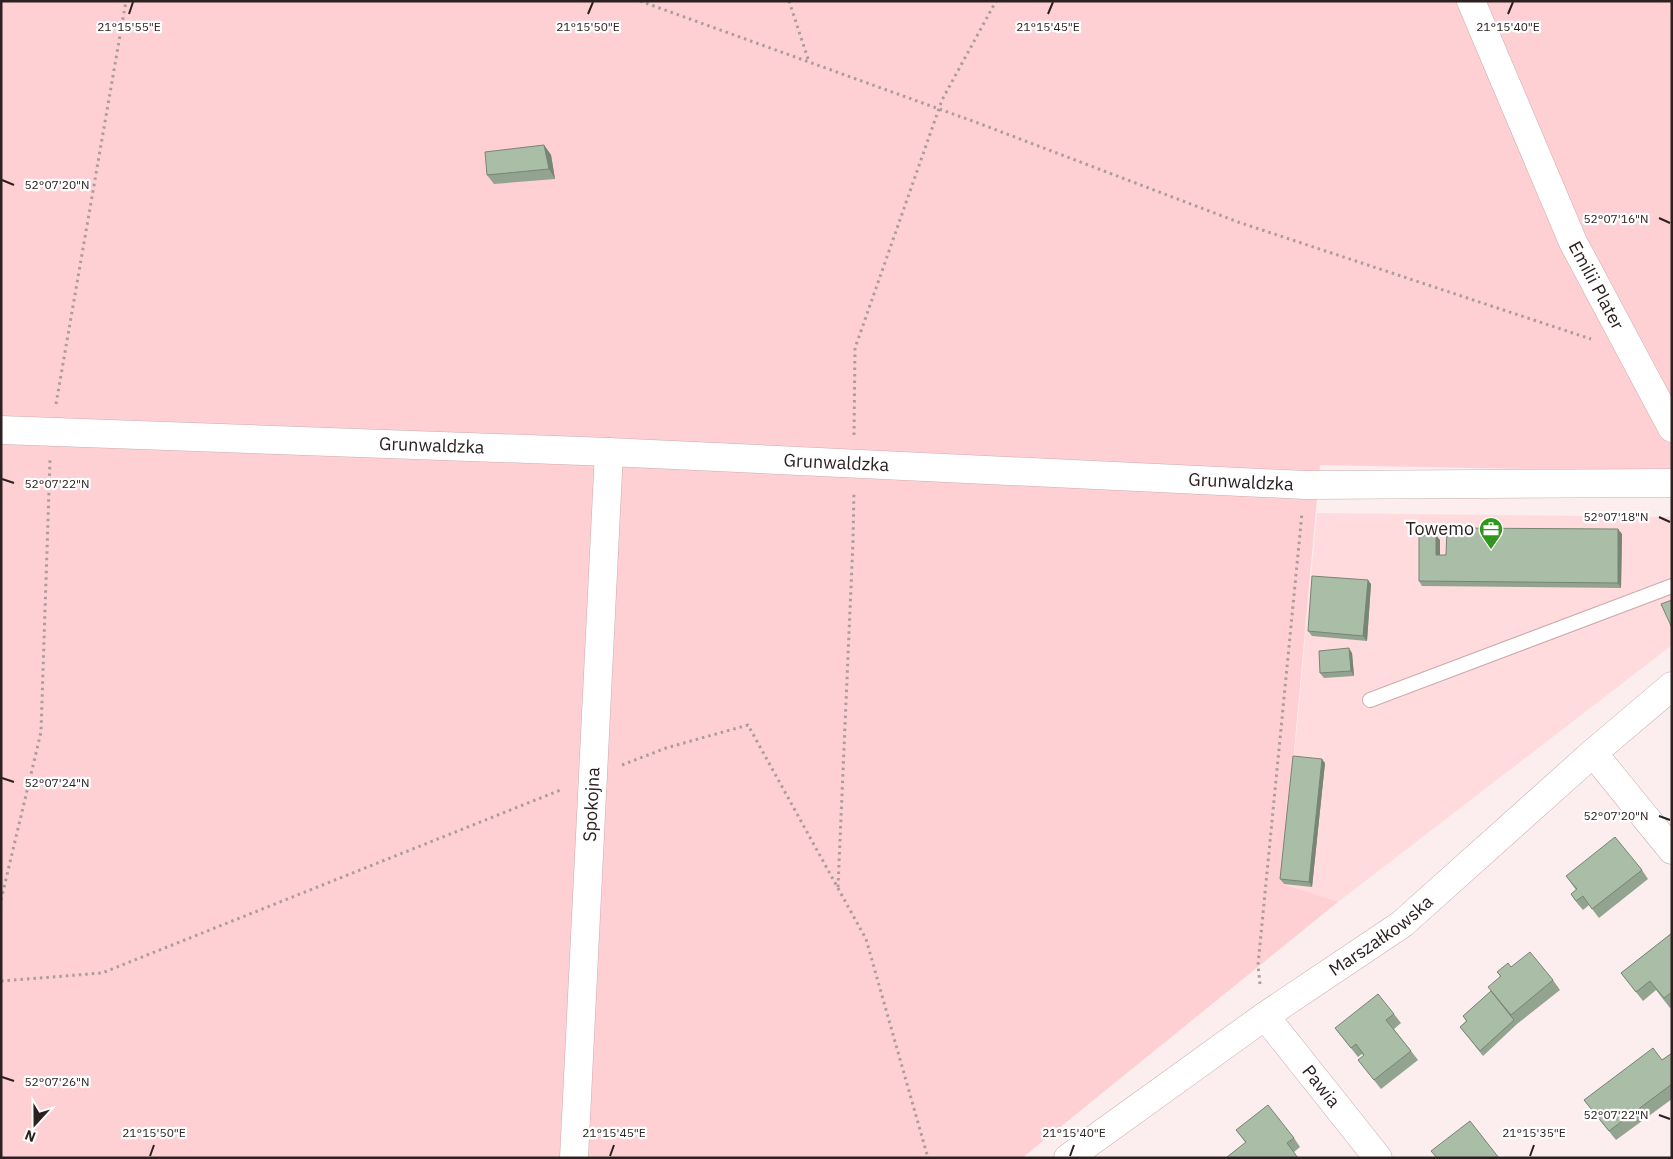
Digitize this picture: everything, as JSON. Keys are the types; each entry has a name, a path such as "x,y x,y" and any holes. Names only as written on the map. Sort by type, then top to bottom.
{"street":[{"name":"Emilii Plater","path":"1471,1 1573,242 1672,428"},
{"name":"Grunwaldzka","path":"1,430 609,452 1305,485 1672,483"},
{"name":"Spokojna","path":"574,1158 609,452"},
{"name":"Marszałkowska","path":"1068,1158 1265,1016 1402,924 1593,753 1672,686"},
{"path":"1593,753 1672,850"},
{"name":"Pawia","path":"1265,1016 1378,1158"}],"lane":[{"path":"1370,700 1672,586"}],"path":[{"path":"1,900 41,732 51,431 126,1"},
{"path":"640,1 978,123 1238,222 1632,352"},
{"path":"789,1 809,62"},
{"path":"1265,1016 1258,965 1305,485"},
{"path":"619,766 666,748 748,725 866,939 928,1158"},
{"path":"1,982 102,972 564,789"}],"shaded area":[{"path":"1,1 1672,1 1672,472 1320,465 1282,884 1338,902 1022,1158 1,1158"},
{"path":"1317,513 1672,517 1672,645 1338,902 1282,885"}],"building":[{"path":"544,145 549,169 487,175 485,152"},
{"path":"1447,528 1618,529 1618,583 1419,581 1419,536 1436,535 1436,555 1446,555"},
{"path":"1312,576 1368,580 1363,636 1308,631"},
{"path":"1672,600 1672,628 1661,604"},
{"path":"1349,648 1351,671 1320,673 1319,651"},
{"path":"1293,756 1322,759 1309,882 1280,879"},
{"path":"1615,837 1642,870 1592,909 1583,896 1576,901 1571,894 1577,889 1566,876"},
{"path":"1672,933 1672,992 1664,998 1650,981 1636,992 1621,973"},
{"path":"1530,952 1553,980 1511,1015 1488,987 1501,976 1497,972 1508,963 1511,967"},
{"path":"1491,991 1514,1020 1480,1051 1460,1027 1467,1021 1463,1016"},
{"path":"1378,994 1394,1014 1386,1020 1411,1051 1374,1080 1358,1060 1364,1055 1356,1044 1351,1048 1335,1028"},
{"path":"1653,1048 1662,1060 1672,1053 1672,1084 1609,1131 1584,1100"},
{"path":"1268,1105 1294,1138 1287,1143 1298,1158 1228,1158 1246,1142 1236,1130"},
{"path":"1470,1121 1499,1158 1437,1158 1431,1151"}],"place":[{"name":"Towemo","path":"1491,550"}]}
